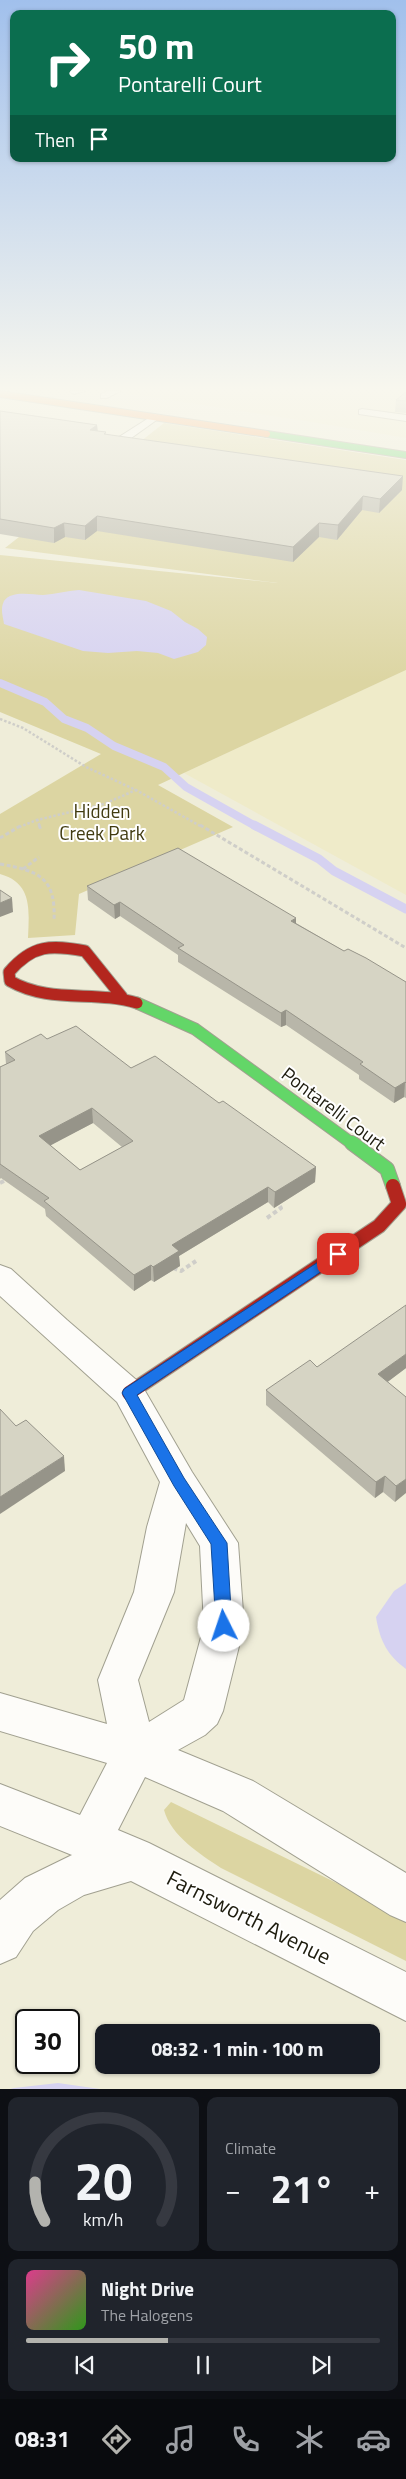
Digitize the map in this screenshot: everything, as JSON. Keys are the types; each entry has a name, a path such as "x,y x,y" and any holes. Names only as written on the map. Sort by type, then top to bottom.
{"main road":[{"name":"Pontarelli Court","path":"122,997 85,951 54,945 44,947 17,961 10,972 10,981 22,990 43,996 77,994 122,997 195,1029 387,1169 400,1204 379,1226 129,1393"}],"street":[{"path":"0,1277 55,1330 129,1393 179,1482 219,1543 224,1626 202,1711 190,1721 135,1752 91,1839"},
{"path":"135,1752 118,1680 154,1592 166,1527 179,1482"},
{"path":"0,1712 135,1752 238,1796 406,1899"},
{"name":"Farnsworth Avenue","path":"0,1805 91,1839 133,1858 406,1997"},
{"path":"0,1941 18,1914 43,1894 86,1872 133,1858"}],"path":[{"path":"0,719 23,728 86,767 136,790 189,819 406,948"},
{"path":"0,838 17,827 37,819 103,804 136,790"},
{"path":"37,819 41,830"},
{"path":"23,869 39,857"},
{"path":"0,864 30,871 46,884 54,896 54,928"},
{"path":"267,1218 278,1211 279,1205"},
{"path":"173,1268 181,1271 196,1262"}],"shaded area":[{"path":"79,590 146,601 171,611 207,637 206,645 198,652 174,659 158,653 137,651 108,653 83,651 4,624 2,607 4,601 12,595 43,595"},
{"path":"406,670 406,895 184,773"},
{"path":"406,1583 406,1669 399,1664 385,1647 376,1617 394,1591"},
{"path":"58,2083 100,2089 10,2089 14,2088"}],"green space":[{"name":"Hidden Creek Park","path":"81,488 406,488 406,670 158,785 233,827 79,894 75,935 28,938 29,918 24,891 11,878 0,874 0,814 101,754 0,712 0,555 278,583 5,548"},
{"path":"171,1802 406,1917 406,1961 213,1863 187,1844 173,1828 164,1810"}],"building":[{"path":"0,488 391,488 380,499 363,496 338,525 319,523 293,547 97,516 85,526 64,523 54,528 0,519"},
{"path":"178,848 296,918 291,921 344,951 348,949 366,958 406,982 406,1083 395,1088 360,1064 363,1062 286,1010 281,1013 178,948 184,945 120,902 114,905 87,886"},
{"path":"0,890 12,898 0,903"},
{"path":"76,1026 131,1068 155,1056 219,1103 223,1101 316,1167 275,1192 268,1187 172,1245 179,1251 153,1267 151,1265 134,1275 44,1201 49,1198 0,1164 0,1067 15,1060 5,1052 41,1034 47,1039","holes":["92,1108 133,1141 80,1170 39,1136"]},
{"path":"406,1305 406,1354 378,1374 406,1397 406,1479 396,1486 385,1476 376,1482 266,1390 310,1360 317,1367"},
{"path":"0,1409 16,1426 26,1420 64,1456 0,1497"}],"waterway":[{"path":"0,683 45,702 64,719 87,728 114,746 164,767 186,787 257,827"},
{"path":"254,825 319,859 334,871 406,909"}],"traffic: fast":[{"path":"137,1003 195,1029 387,1169 393,1186"}],"traffic: jam":[{"path":"122,997 85,951 52,947 43,948 26,955 9,972 10,981 24,989 40,994 55,996 105,996 137,1003"},
{"path":"129,1393 379,1226 399,1204 393,1186"}],"route":[{"path":"224,1626 219,1543 179,1482 129,1393 338,1254"}]}
